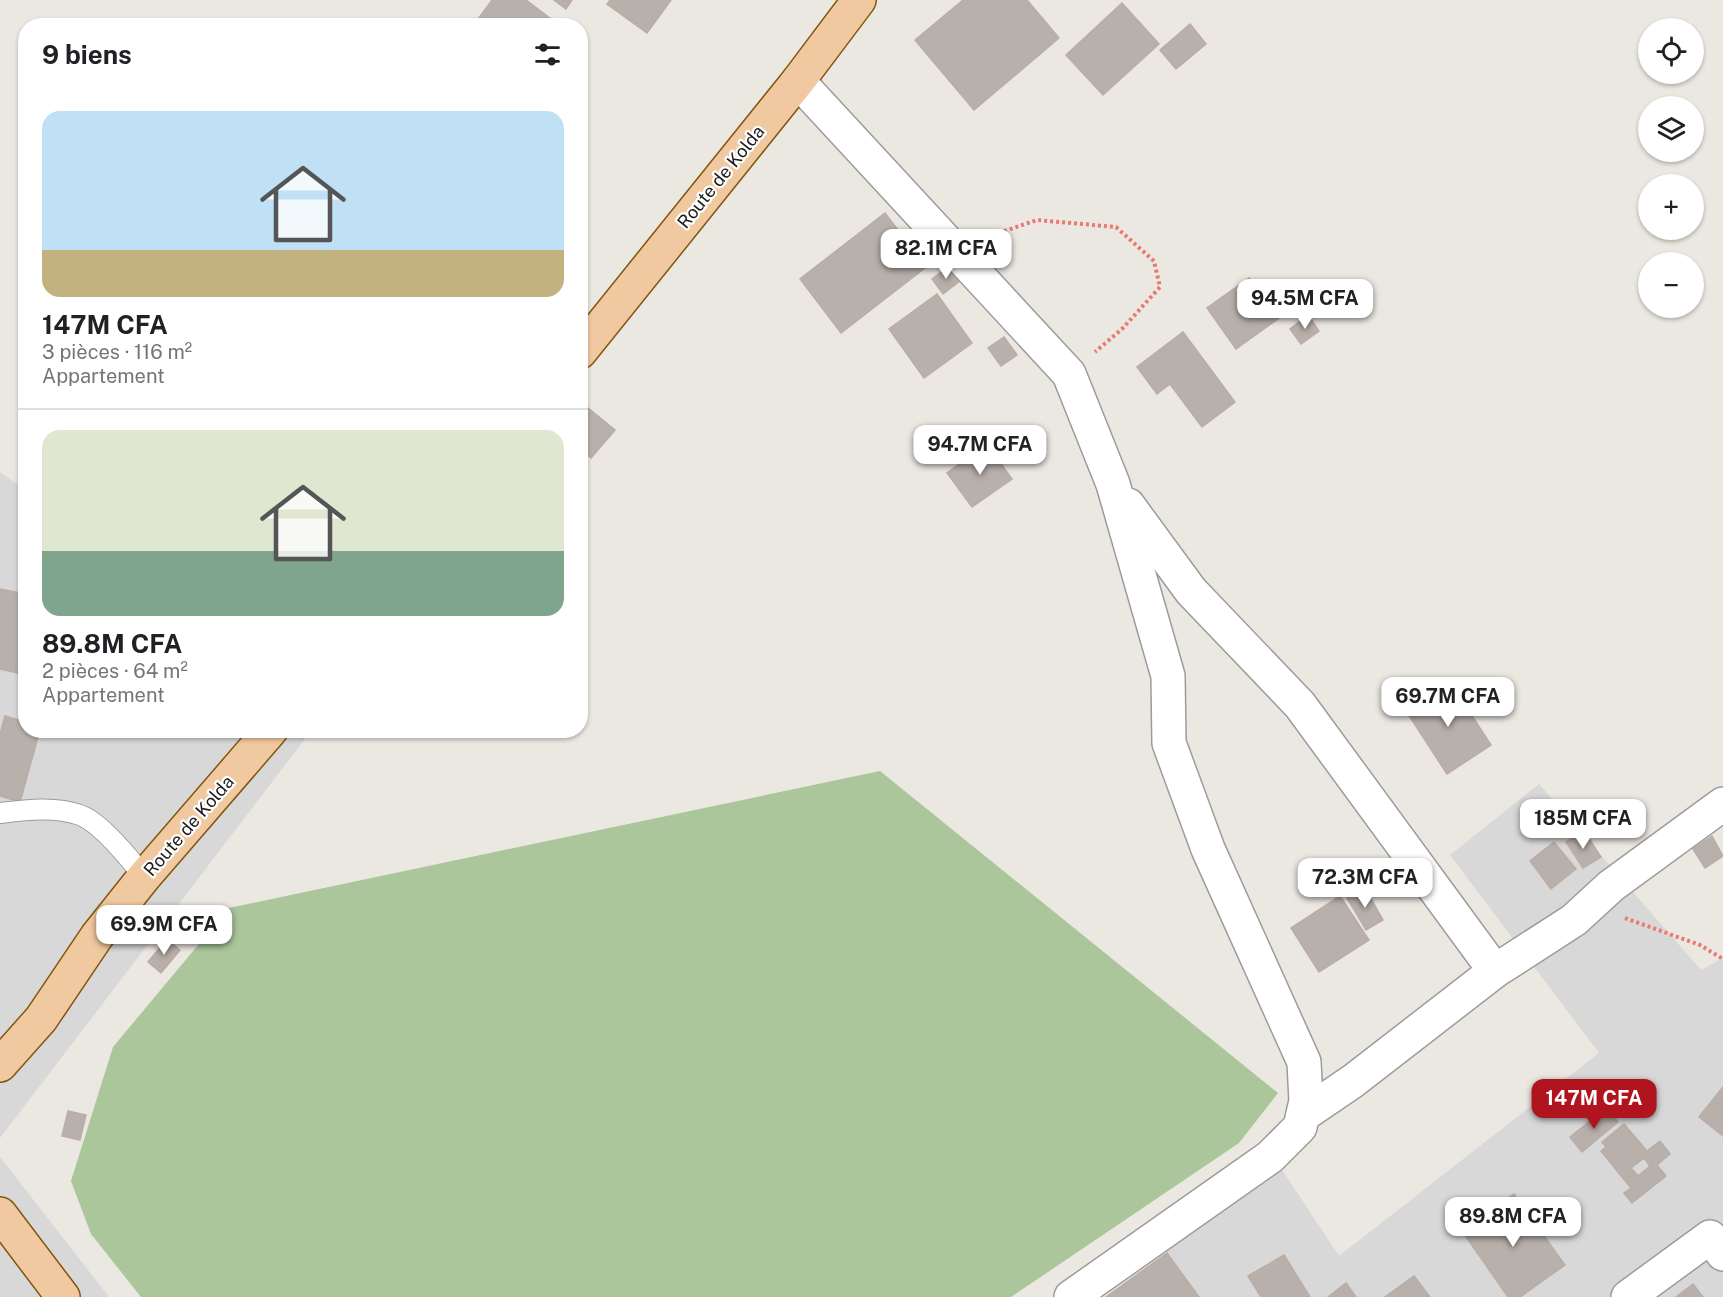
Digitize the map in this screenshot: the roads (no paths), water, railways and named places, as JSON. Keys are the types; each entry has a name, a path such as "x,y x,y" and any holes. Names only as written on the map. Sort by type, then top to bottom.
{"main road":[{"name":"Route de Kolda","path":"588,341 798,81 859,0"},
{"name":"Route de Kolda","path":"0,1065 41,1019 97,936 144,877 264,738"},
{"path":"0,1214 63,1297"}],"street":[{"path":"798,81 1069,374 1113,484 1168,676 1169,743 1208,849 1304,1062 1306,1101 1300,1127 1270,1156 1071,1297"},
{"path":"1113,484 1191,591 1300,705 1495,970"},
{"path":"1303,1115 1353,1081 1495,970 1574,920 1611,886 1723,804"},
{"path":"1628,1297 1710,1237 1723,1254"}],"lane":[{"path":"0,813 39,809 81,815 120,847 144,877"}]}
